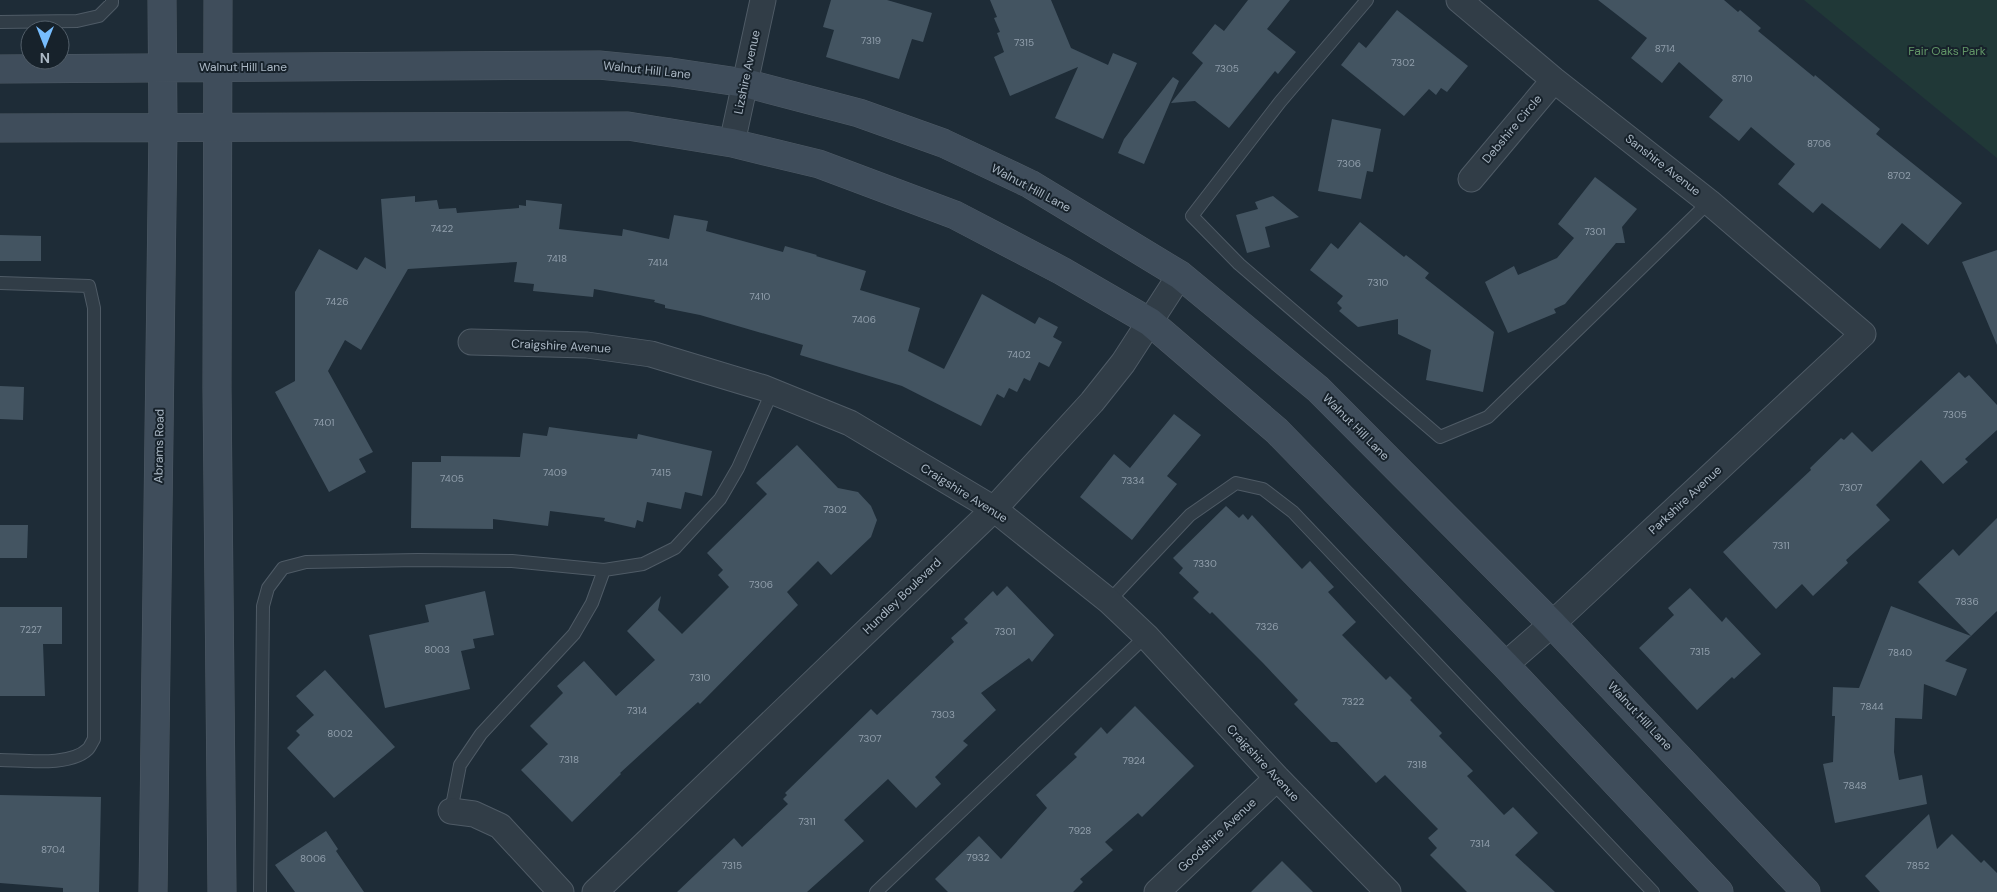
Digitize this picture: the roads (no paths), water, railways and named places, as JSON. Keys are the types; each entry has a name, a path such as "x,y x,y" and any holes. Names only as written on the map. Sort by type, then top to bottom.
{"main road":[{"name":"Abrams Road","path":"153,892 163,128 162,0"},
{"path":"218,0 216,388 222,892"},
{"name":"Walnut Hill Lane","path":"0,69 599,65 671,72 745,83 859,113 943,143 1030,184 1180,275 1318,389 1552,624 1806,892"},
{"path":"0,128 628,126 732,143 819,164 955,215 1062,270 1150,322 1278,431 1506,665 1719,892"}],"street":[{"name":"Lizshire Avenue","path":"732,143 763,0"},
{"name":"Sanshire Avenue","path":"1459,0 1554,80 1709,202 1862,334"},
{"name":"Debshire Circle","path":"1471,178 1554,80"},
{"name":"Hundley Boulevard","path":"594,892 994,509 1092,402 1123,363 1180,275"},
{"name":"Parkshire Avenue","path":"1506,665 1862,334"},
{"name":"Craigshire Avenue","path":"471,342 587,345 651,354 772,392 850,423 994,509 1109,601 1146,636 1277,778 1388,892"},
{"name":"Goodshire Avenue","path":"1157,892 1277,778"},
{"path":"451,812 474,814 500,826 561,892"}],"lane":[{"path":"0,22 77,21 99,16 112,3 112,0"},
{"path":"1367,0 1280,102 1192,216 1240,264 1440,437 1488,417 1709,202"},
{"path":"0,283 89,286 94,308 95,405 94,739 88,750 74,757 50,761 0,760"},
{"path":"260,892 263,606 268,588 283,568 306,562 418,560 512,561 604,570 643,564 674,548 724,491 738,468 772,392"},
{"path":"1109,601 1190,515 1236,483 1263,489 1293,512 1654,892"},
{"path":"451,812 460,764 481,734 574,634 592,603 604,570"},
{"path":"876,892 1146,636"}],"park label":[{"name":"Fair Oaks Park","path":"1947,51"}]}
